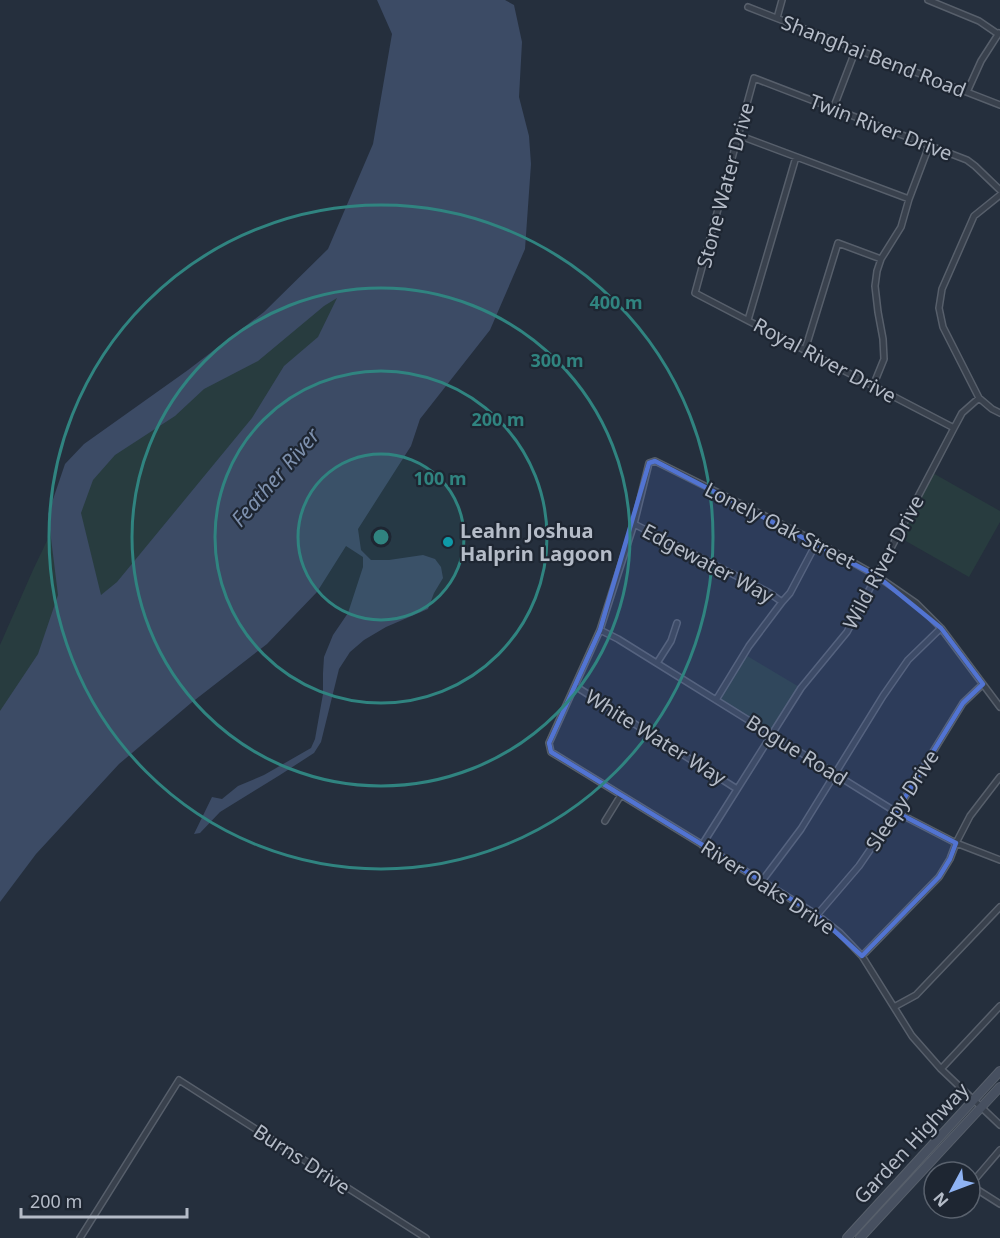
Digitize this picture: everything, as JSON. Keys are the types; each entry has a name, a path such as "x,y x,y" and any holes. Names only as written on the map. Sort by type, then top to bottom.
{"main road":[{"name":"Garden Highway","path":"847,1238 1000,1071"},
{"name":"Garden Highway","path":"860,1238 1000,1087"}],"street":[{"path":"777,18 782,0"},
{"path":"928,0 944,3 999,33 981,61 967,92"},
{"name":"Shanghai Bend Road","path":"748,7 1000,105"},
{"path":"833,109 856,49"},
{"name":"Twin River Drive","path":"754,78 967,160 1000,190"},
{"name":"Stone Water Drive","path":"695,293 754,78"},
{"path":"738,135 909,199"},
{"path":"873,386 884,358 884,339 875,285 877,271 881,259 901,227 929,146"},
{"path":"748,320 796,157"},
{"path":"1000,195 974,216 942,290 939,308 943,327 979,398 1000,413"},
{"path":"805,350 838,243 881,259"},
{"name":"Royal River Drive","path":"695,293 954,428"},
{"name":"Wild River Drive","path":"702,845 801,688 847,632 962,413 979,398"},
{"name":"Lonely Oak Street","path":"634,524 649,463 655,461 817,542 877,576 916,603 941,628 1000,707"},
{"path":"575,686 600,630 634,524"},
{"name":"Edgewater Way","path":"634,524 768,592 782,602"},
{"path":"716,700 749,646 790,593 817,542"},
{"path":"657,663 671,641 677,622"},
{"path":"762,881 801,829 883,696 909,660 941,628"},
{"name":"Bogue Road","path":"600,630 896,812 956,843 1000,860"},
{"name":"Sleepy Drive","path":"818,915 859,866 896,812 963,703 983,684"},
{"name":"River Oaks Drive","path":"575,686 549,743 551,752 818,915 840,933 862,956 912,1036 940,1070 1000,1125"},
{"name":"White Water Way","path":"575,686 737,789"},
{"path":"862,956 939,877 970,816 1000,777"},
{"path":"605,821 621,795"},
{"path":"894,1007 916,995 1000,907"},
{"path":"940,1070 1000,1006"},
{"name":"Burns Drive","path":"81,1238 178,1080 426,1238"},
{"path":"982,1171 1000,1150"},
{"path":"982,1193 1000,1204"}],"highlighted area":[{"path":"655,461 877,576 941,628 983,684 963,703 896,812 956,843 950,859 939,877 862,956 817,915 551,752 549,743 600,630 649,463"}],"green space":[{"path":"347,276 317,361 0,739 0,645 76,480"},
{"path":"931,472 1000,511 1000,522 969,577 897,536"},
{"path":"744,654 801,688 771,734 716,700"}],"water":[{"name":"Feather River","path":"377,0 505,0 514,5 522,42 519,97 529,136 531,164 525,249 490,330 420,419 411,446 358,529 361,550 371,560 423,555 435,559 441,567 443,578 428,609 386,627 364,640 350,652 339,669 321,742 314,753 220,812 200,833 194,834 212,797 222,799 238,786 264,775 311,748 315,739 323,694 324,657 333,635 348,613 363,567 363,557 346,546 317,592 267,644 191,703 119,764 36,854 0,902 0,711 38,654 58,595 48,514 65,464 84,444 188,370 264,312 328,249 373,144 392,34","holes":["337,298 318,337 284,366 252,418 117,582 101,595 81,513 93,480 115,455 175,416 204,389 258,361 324,306"]}],"place":[{"name":"Leahn Joshua Halprin Lagoon","path":"448,542"}]}
